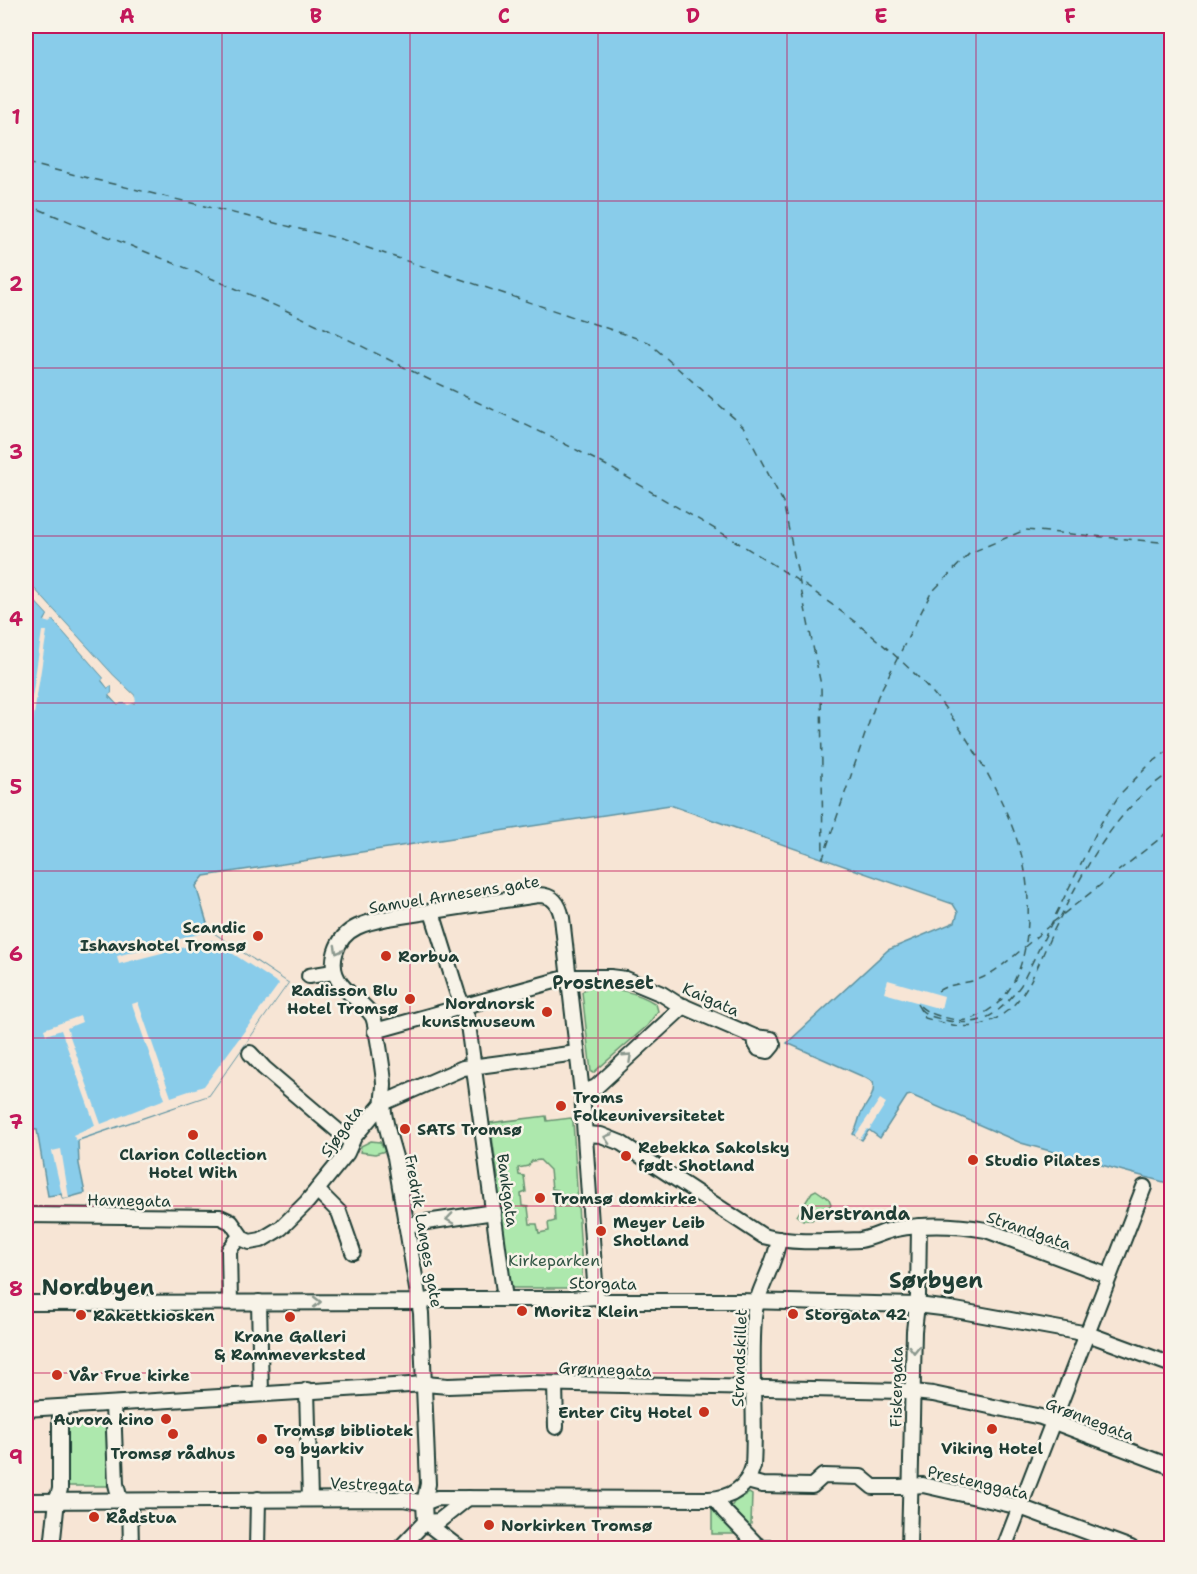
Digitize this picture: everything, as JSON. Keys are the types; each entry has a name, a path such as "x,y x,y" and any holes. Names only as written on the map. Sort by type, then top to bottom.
{"street":[{"name":"Samuel Arnesens gate","path":"333,972 334,954 351,931 367,923 548,895 559,906 570,977"},
{"name":"Bankgata","path":"432,912 457,992 468,1017 505,1299"},
{"path":"309,976 333,972"},
{"name":"Fredrik Langes gate","path":"333,972 341,984 373,1017 384,1085 383,1103 388,1136 395,1157 422,1323 428,1484 424,1503 425,1522"},
{"name":"Kaigata","path":"375,1031 570,977 598,976 624,979 755,1037"},
{"path":"570,977 582,1093 596,1297"},
{"path":"582,1093 596,1087 684,1006"},
{"path":"250,1053 264,1068 351,1142"},
{"name":"Sjøgata","path":"240,1236 248,1241 256,1242 281,1228 317,1190 347,1153 351,1142 383,1103 464,1068 577,1053"},
{"name":"Strandgata","path":"585,1134 601,1135 617,1141 761,1234 779,1239 860,1240 880,1233 919,1226 986,1230 1109,1276"},
{"path":"1004,1548 1144,1187"},
{"path":"317,1190 339,1212 353,1252"},
{"path":"406,1225 494,1212"},
{"name":"Havnegata","path":"26,1215 212,1216 231,1222 240,1236"},
{"name":"Fiskergata","path":"909,1548 919,1226"},
{"path":"230,1302 229,1250 240,1236"},
{"name":"Strandskillet","path":"747,1481 753,1466 754,1316 757,1302 777,1251 779,1239"},
{"name":"Storgata","path":"26,1303 419,1302 435,1299 596,1297 603,1301 917,1305 1088,1334 1172,1365"},
{"path":"258,1302 261,1394"},
{"name":"Grønnegata","path":"26,1409 425,1384 448,1386 555,1384 913,1392 933,1394 1041,1417 1172,1467"},
{"path":"555,1384 556,1427"},
{"path":"307,1390 310,1499"},
{"path":"113,1404 116,1481 125,1500 131,1548"},
{"path":"52,1548 60,1489 60,1408"},
{"name":"Prestenggata","path":"747,1481 762,1485 812,1486 823,1476 861,1477 873,1486 923,1485 1020,1507 1131,1548"},
{"name":"Vestregata","path":"26,1501 403,1499 424,1503 437,1498 715,1499 734,1492 747,1481"},
{"path":"400,1548 425,1522 439,1521 468,1498"},
{"path":"257,1548 258,1499"},
{"path":"715,1499 756,1544 763,1548 776,1548"},
{"path":"425,1522 459,1548"}],"green space":[{"path":"589,986 632,993 656,1004 658,1011 647,1026 593,1073 591,1072 582,992"},
{"name":"Kirkeparken","path":"546,1116 547,1121 571,1118 573,1121 583,1288 511,1288 490,1123","holes":["540,1160 550,1170 552,1189 558,1190 559,1202 554,1204 555,1221 548,1223 549,1231 539,1233 537,1224 530,1224 528,1207 522,1206 521,1194 526,1192 524,1176 519,1175 518,1168"]},
{"path":"371,1141 380,1142 385,1151 375,1154 360,1152 361,1146"},
{"path":"816,1190 829,1199 831,1204 821,1219 815,1217 812,1220 803,1220 797,1216 812,1192"},
{"path":"108,1418 112,1486 68,1486 67,1424 70,1421"},
{"path":"749,1493 752,1495 749,1527 731,1507 734,1502"},
{"path":"712,1508 716,1510 737,1534 712,1534"},
{"path":"430,1539 446,1548 415,1548"}],"water":[{"path":"26,26 1171,26 1171,1184 1021,1143 911,1095 907,1096 880,1138 869,1130 862,1140 853,1134 862,1111 872,1096 873,1082 787,1043 888,950 955,922 958,912 953,904 670,805 204,876 196,886 209,930 288,983 209,1095 79,1140 79,1164 85,1193 63,1199 61,1194 48,1196 37,1130 26,1129 26,591 48,615 45,620 53,620 104,678 102,681 108,688 112,685 112,693 109,696 118,705 134,703 134,695 26,580"}],"pier":[{"path":"26,580 134,695 136,700 134,703 118,705 109,695 112,693 112,686 108,688 102,680 104,678 53,620 49,623 45,621 48,615 26,591 26,588 107,676 106,681 109,684 114,683 113,696 118,701 133,700 40,601 26,584"},
{"path":"42,631 47,631 30,741 26,740 26,737"},
{"path":"210,931 288,983 209,1095 76,1140 73,1135 95,1125 61,1030 46,1035 44,1029 80,1016 82,1022 67,1028 101,1124 165,1099 132,1004 138,1002 171,1097 204,1086 279,984 212,940 119,964 117,956"},
{"path":"888,980 944,996 941,1009 884,993"},
{"path":"880,1099 886,1103 869,1130 867,1129 860,1139 855,1136"},
{"path":"61,1149 69,1198 63,1199 52,1151"}],"ferry route":[{"path":"26,163 341,239 648,342 743,426 783,502 821,685 823,858 878,696 931,593 970,553 1025,530 1172,543"},
{"path":"26,204 221,282 304,318 602,463 768,561 833,605 893,653 937,698 984,767 1009,818 1018,843 1027,884 1028,926 1025,947 1020,968 1000,1001 981,1015 964,1020 935,1014 925,1010 917,1003"},
{"path":"920,1009 935,1017 966,1023 987,1017 1005,1005 1021,985 1101,823 1120,794 1150,764 1172,748"},
{"path":"917,1004 925,1018 957,1026 977,1026 986,1023 1015,1004 1038,966 1074,890 1101,845 1132,805 1172,771"},
{"path":"1052,923 1172,829"},
{"path":"938,991 973,981 993,972 1049,926"}],"place":[{"name":"Scandic Ishavshotel Tromsø","path":"258,936"},
{"name":"Rorbua","path":"386,956"},
{"name":"Radisson Blu Hotel Tromsø","path":"410,999"},
{"name":"Nordnorsk kunstmuseum","path":"547,1012"},
{"name":"Troms Folkeuniversitetet","path":"561,1106"},
{"name":"SATS Tromsø","path":"405,1129"},
{"name":"Clarion Collection Hotel With","path":"193,1135"},
{"name":"Rebekka Sakolsky født Shotland","path":"626,1156"},
{"name":"Studio Pilates","path":"973,1160"},
{"name":"Tromsø domkirke","path":"540,1198"},
{"name":"Meyer Leib Shotland","path":"601,1231"},
{"name":"Moritz Klein","path":"522,1311"},
{"name":"Storgata 42","path":"793,1314"},
{"name":"Rakettkiosken","path":"81,1315"},
{"name":"Krane Galleri & Rammeverksted","path":"290,1317"},
{"name":"Vår Frue kirke","path":"57,1375"},
{"name":"Enter City Hotel","path":"704,1412"},
{"name":"Aurora kino","path":"166,1419"},
{"name":"Viking Hotel","path":"992,1429"},
{"name":"Tromsø rådhus","path":"173,1434"},
{"name":"Tromsø bibliotek og byarkiv","path":"262,1439"},
{"name":"Rådstua","path":"94,1517"},
{"name":"Norkirken Tromsø","path":"489,1525"}],"district":[{"name":"Prostneset","path":"603,983"},
{"name":"Nerstranda","path":"855,1214"},
{"name":"Sørbyen","path":"936,1280"},
{"name":"Nordbyen","path":"98,1287"}]}
